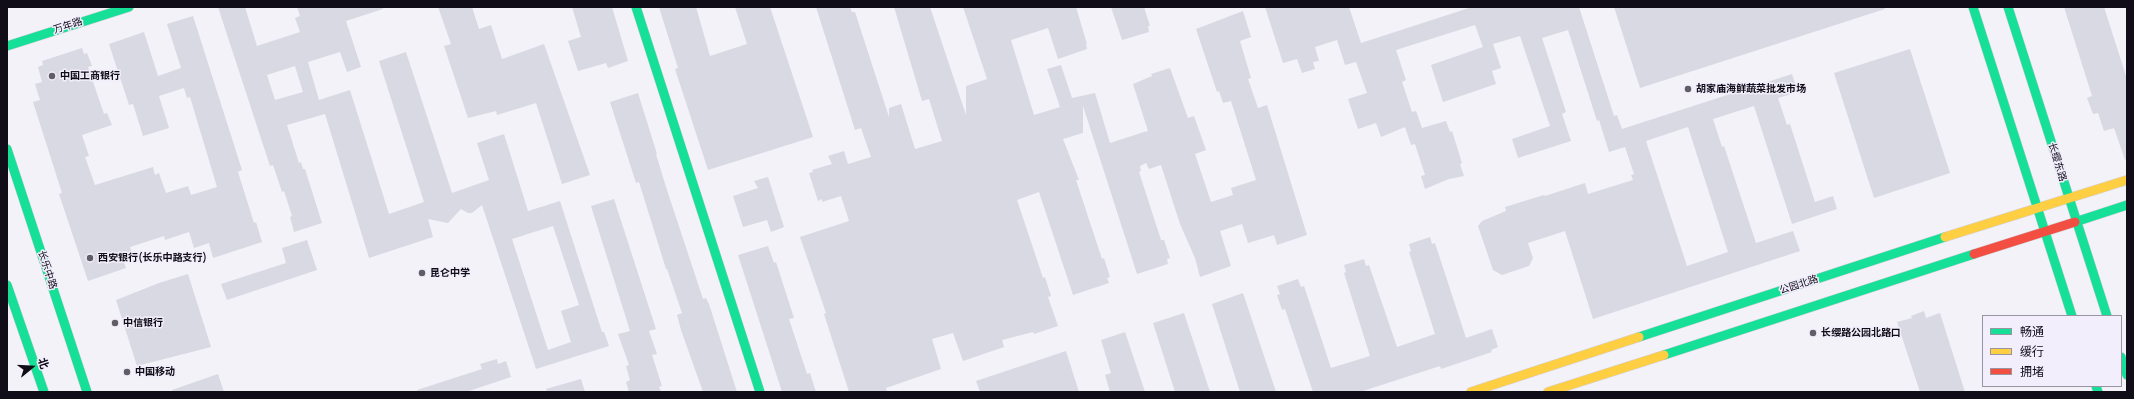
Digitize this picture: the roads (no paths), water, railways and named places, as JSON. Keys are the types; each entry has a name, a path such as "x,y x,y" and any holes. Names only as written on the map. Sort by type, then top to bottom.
{"main road":[{"name":"万年路","path":"7,46 129,7"},
{"path":"636,7 760,392"},
{"path":"1974,7 2072,315"},
{"name":"长缨东路","path":"2008,7 2068,199 2107,315"},
{"name":"长乐中路","path":"7,149 87,392"},
{"name":"公园北路","path":"1471,392 2037,207 2068,199 2127,180"},
{"path":"1548,392 2127,205"},
{"path":"7,285 44,392"},
{"path":"2122,360 2127,375"}],"place":[{"name":"中国工商银行","path":"52,76"},
{"name":"胡家庙海鲜蔬菜批发市场","path":"1688,89"},
{"name":"西安银行(长乐中路支行)","path":"90,258"},
{"name":"昆仑中学","path":"422,273"},
{"name":"中信银行","path":"115,323"},
{"name":"长缨路公园北路口","path":"1813,333"},
{"name":"中国移动","path":"127,372"}]}
